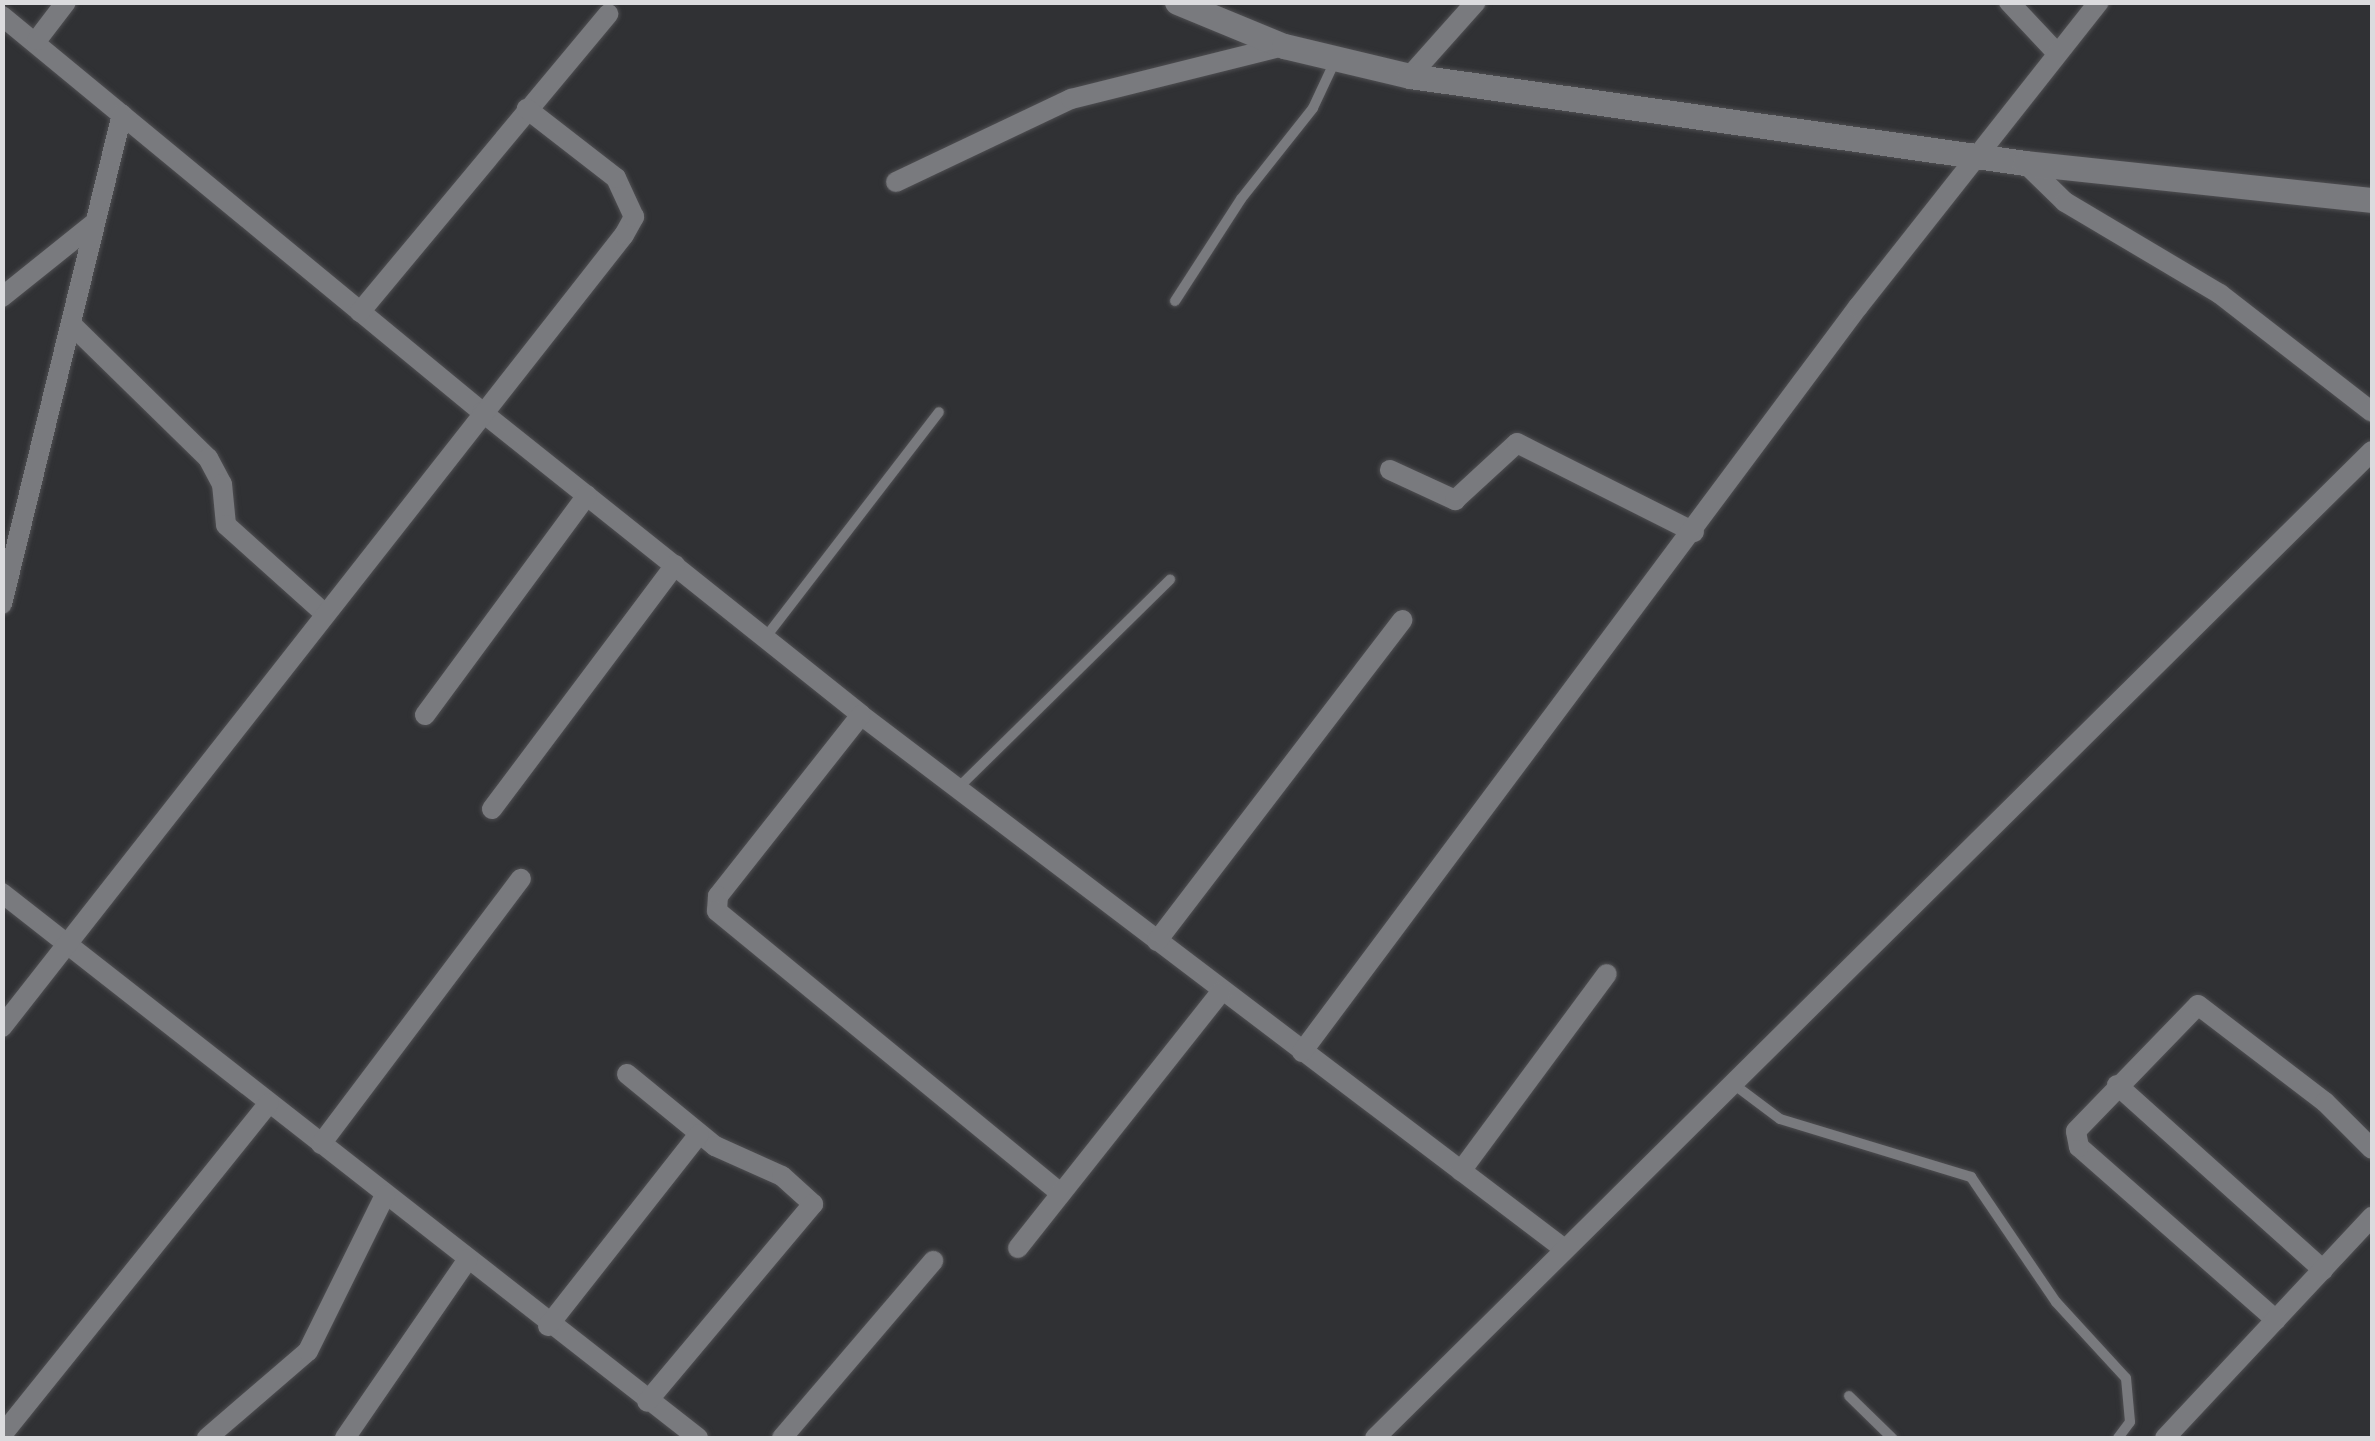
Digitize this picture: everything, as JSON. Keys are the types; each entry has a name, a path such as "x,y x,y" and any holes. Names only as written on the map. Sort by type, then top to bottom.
{"street":[{"path":"37,40 66,2"},
{"path":"1177,2 1284,46 1410,76 2024,163 2372,200"},
{"path":"1410,76 1476,2"},
{"path":"2010,2 2056,52"},
{"path":"1302,1052 1974,156 2099,2"},
{"path":"360,312 608,14"},
{"path":"2,16 37,40 482,412 861,715 1562,1248"},
{"path":"896,182 1072,99 1284,46"},
{"path":"2,1027 634,217 616,178 528,109"},
{"path":"2,604 122,114"},
{"path":"2024,163 2065,202 2220,294 2372,412"},
{"path":"2,297 93,224"},
{"path":"71,324 208,458 222,484 226,525 323,612"},
{"path":"1390,470 1455,500 1507,447 1522,444 1694,532"},
{"path":"1375,1438 1562,1248 1736,1086 2372,451"},
{"path":"425,715 587,495"},
{"path":"492,809 675,565"},
{"path":"1157,941 1402,620"},
{"path":"861,715 718,896 718,912 1062,1194"},
{"path":"321,1144 521,879"},
{"path":"2,893 548,1326 698,1438"},
{"path":"1461,1171 1607,974"},
{"path":"1018,1248 1222,992"},
{"path":"2276,1320 2079,1147 2076,1130 2192,1008 2206,1006 2325,1102 2372,1149"},
{"path":"627,1074 699,1134 782,1176 814,1204 647,1402"},
{"path":"2117,1085 2323,1270"},
{"path":"2,1435 269,1103"},
{"path":"548,1326 699,1134"},
{"path":"212,1437 308,1351 385,1195"},
{"path":"2165,1438 2372,1217"},
{"path":"346,1438 468,1260"},
{"path":"782,1438 933,1261"}],"lane":[{"path":"1176,301 1241,199 1313,108 1336,60"},
{"path":"764,638 939,412"},
{"path":"959,787 1170,580"},
{"path":"1736,1086 1780,1120 1971,1176 2034,1272 2126,1378 2130,1422 2118,1438"},
{"path":"1848,1396 1892,1438"}]}
